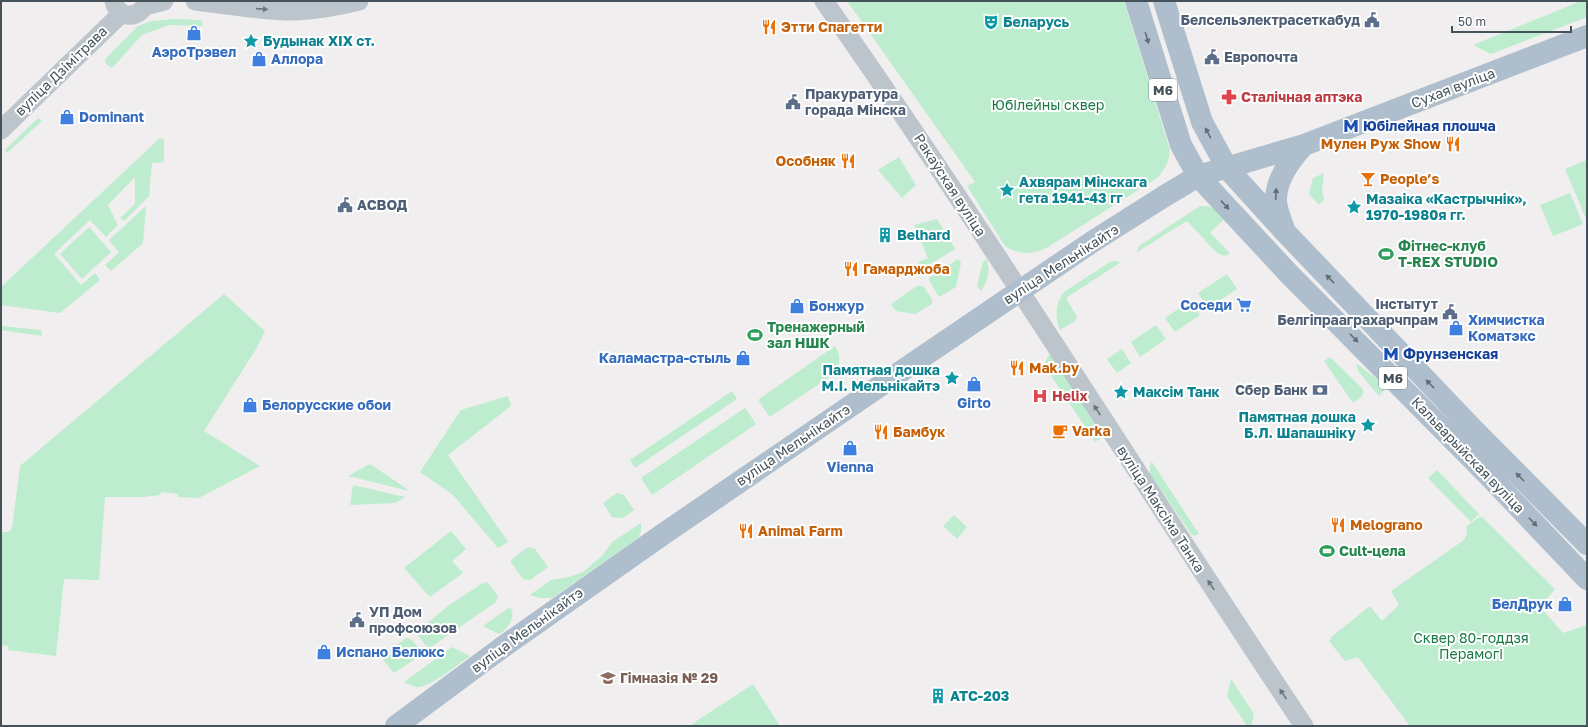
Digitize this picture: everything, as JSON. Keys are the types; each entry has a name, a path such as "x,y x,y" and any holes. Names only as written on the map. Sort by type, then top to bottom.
{"main road":[{"name":"М6","path":"1136,1 1181,145 1198,176"},
{"name":"М6","path":"1164,1 1202,122 1226,168"},
{"name":"Сухая вуліца","path":"1198,176 1304,145 1587,36"},
{"path":"1163,197 1180,172 1182,157 1181,145"},
{"path":"1285,232 1276,203 1276,188 1295,154 1304,145"},
{"name":"Кальварыйская вуліца","path":"1226,168 1285,232 1474,429 1587,544"},
{"name":"вуліца Мельнікайтэ","path":"396,726 500,649 652,542 1019,291 1163,197 1198,176"},
{"name":"Кальварыйская вуліца","path":"1198,176 1290,275 1479,466 1587,579"}],"street":[{"path":"118,7 132,15 138,14 146,3 164,1"},
{"path":"195,1 260,9 296,11 333,7 359,1"},
{"name":"Ракаўская вуліца","path":"824,1 969,212 1019,291"},
{"name":"вуліца Дзімітрава","path":"1,130 118,7"},
{"name":"вуліца Максіма Танка","path":"1019,291 1304,726"}],"green space":[{"name":"Юбілейны сквер","path":"847,1 1124,1 1170,150 1166,165 1157,178 1048,247 1031,253 1010,249 1005,246 967,186 975,182"},
{"path":"1581,1 1587,1 1587,17 1491,54 1473,45"},
{"path":"174,19 201,20 203,24 202,26 169,25 142,35 112,68 106,64 105,60 107,57 138,26 152,21"},
{"path":"38,118 42,121 7,153 5,150"},
{"path":"160,138 164,139 164,162 152,163 149,196 124,221 120,218 135,204 135,177 108,205 118,225 106,237 90,220 54,254 81,285 95,273 100,280 60,313 1,305 1,287"},
{"path":"899,157 916,185 902,198 878,170"},
{"path":"1587,160 1587,221 1565,169"},
{"path":"1324,173 1322,191 1324,199 1319,205 1309,194 1313,178"},
{"path":"1570,193 1583,224 1553,236 1540,205"},
{"path":"146,206 143,243 111,271 105,265 119,252 109,240"},
{"path":"1200,206 1214,208 1225,218 1210,233 1230,253 1224,256 1217,253 1187,221 1137,252 1139,246"},
{"path":"937,219 955,249 922,269 918,262 928,258 914,225"},
{"path":"89,227 111,252 82,279 60,254"},
{"path":"986,258 988,263 988,275 981,291 977,286 982,265"},
{"path":"958,259 961,263 956,287 939,297 929,280 930,277"},
{"path":"1110,262 1121,262 1066,298 1077,317 1075,321 1060,330 1057,320 1057,306 1064,292"},
{"path":"1227,274 1237,289 1208,308 1198,293"},
{"path":"917,286 923,286 932,299 932,304 915,314 896,311 891,304"},
{"path":"224,294 265,331 256,349 204,431 260,466 199,498 178,497 178,494 161,492 160,495 143,497 105,497 99,580 64,579 56,656 8,650 8,646 1,645 1,532 9,532 12,528 20,466"},
{"path":"1190,301 1200,315 1175,332 1165,318"},
{"path":"1156,325 1166,339 1140,357 1131,342"},
{"path":"1,326 41,330 42,336 1,330"},
{"path":"835,346 838,353 839,364 834,374 769,416 759,399"},
{"path":"1122,349 1131,363 1117,373 1107,359"},
{"path":"1053,352 1106,435 1095,442 1044,365 1048,356"},
{"path":"1330,357 1363,389 1363,394 1353,403 1324,361"},
{"path":"1356,363 1387,387 1379,396 1358,371"},
{"path":"732,391 737,399 635,468 630,460"},
{"path":"508,396 511,406 448,455 508,542 498,548 453,495 420,472 461,410"},
{"path":"745,408 756,424 652,495 641,478"},
{"path":"1152,462 1199,534 1194,536 1191,534 1150,474 1150,464"},
{"path":"370,464 410,491 348,476"},
{"path":"1437,470 1479,514 1471,522 1428,478"},
{"path":"353,485 405,497 396,503 350,505"},
{"path":"617,493 624,495 634,510 623,518 612,517 603,503"},
{"path":"954,515 967,527 957,539 943,526"},
{"name":"Сквер 80-годдзя Перамогі","path":"1479,517 1482,517 1555,589 1540,607 1563,633 1587,625 1587,726 1410,726 1358,657 1345,661 1329,641 1331,639 1330,638 1370,606 1382,621 1399,605 1391,591 1464,540 1467,534 1466,527"},
{"path":"641,523 641,532 638,538 552,598 540,598 530,595 551,580 569,577 583,572 603,555 612,542"},
{"path":"451,531 466,549 452,561 463,573 430,597 404,568"},
{"path":"528,547 535,549 548,567 530,580 523,579 510,561"},
{"path":"487,582 498,596 496,602 431,647 426,646 417,634 418,631 449,605 483,583"},
{"path":"510,607 512,611 512,619 502,632 499,634 483,626"},
{"path":"406,638 412,640 422,652 421,655 394,673 381,657"},
{"path":"452,647 470,656 438,679 424,686 417,687 404,682"},
{"path":"1231,679 1254,714 1251,726 1247,726 1227,696"},
{"path":"753,684 780,726 689,726"}],"place":[{"name":"Белсельэлектрасеткабуд","path":"1372,20"},
{"name":"Беларусь","path":"991,22"},
{"name":"Этти Спагетти","path":"769,27"},
{"name":"АэроТрэвел","path":"194,33"},
{"name":"Будынак XIX ст.","path":"251,41"},
{"name":"Европочта","path":"1212,57"},
{"name":"Аллора","path":"259,59"},
{"name":"Сталічная аптэка","path":"1229,97"},
{"name":"Пракуратура горада Мінска","path":"793,102"},
{"name":"Dominant","path":"67,117"},
{"name":"Юбілейная плошча","path":"1351,126"},
{"name":"Мулен Руж Show","path":"1453,144"},
{"name":"Особняк","path":"848,161"},
{"name":"People’s","path":"1368,179"},
{"name":"Ахвярам Мінскага гета 1941-43 гг","path":"1007,190"},
{"name":"АСВОД","path":"345,205"},
{"name":"Мазаіка «Кастрычнік», 1970-1980я гг.","path":"1354,207"},
{"name":"Belhard","path":"885,235"},
{"name":"Фітнес-клуб T-REX STUDIO","path":"1386,254"},
{"name":"Гамарджоба","path":"851,269"},
{"name":"Соседи","path":"1244,305"},
{"name":"Бонжур","path":"797,306"},
{"name":"Інстытут Белгіпрааграхарчпрам","path":"1450,312"},
{"name":"Химчистка Коматэкс","path":"1456,328"},
{"name":"Тренажерный зал НШК","path":"755,335"},
{"name":"Фрунзенская","path":"1391,354"},
{"name":"Каламастра-стыль","path":"743,358"},
{"name":"Mak.by","path":"1017,368"},
{"name":"Памятная дошка М.І. Мельнікайтэ","path":"952,378"},
{"name":"Girto","path":"974,384"},
{"name":"Сбер Банк","path":"1320,390"},
{"name":"Максім Танк","path":"1121,392"},
{"name":"Helix","path":"1040,396"},
{"name":"Белорусские обои","path":"250,405"},
{"name":"Памятная дошка Б.Л. Шапашніку","path":"1368,425"},
{"name":"Varka","path":"1060,431"},
{"name":"Бамбук","path":"881,432"},
{"name":"Vienna","path":"850,448"},
{"name":"Melograno","path":"1338,525"},
{"name":"Animal Farm","path":"746,531"},
{"name":"Cult-цела","path":"1327,551"},
{"name":"БелДрук","path":"1565,604"},
{"name":"УП Дом профсоюзов","path":"357,620"},
{"name":"Испано Белюкс","path":"324,652"},
{"name":"Гімназія № 29","path":"608,678"},
{"name":"АТС-203","path":"938,696"}]}
